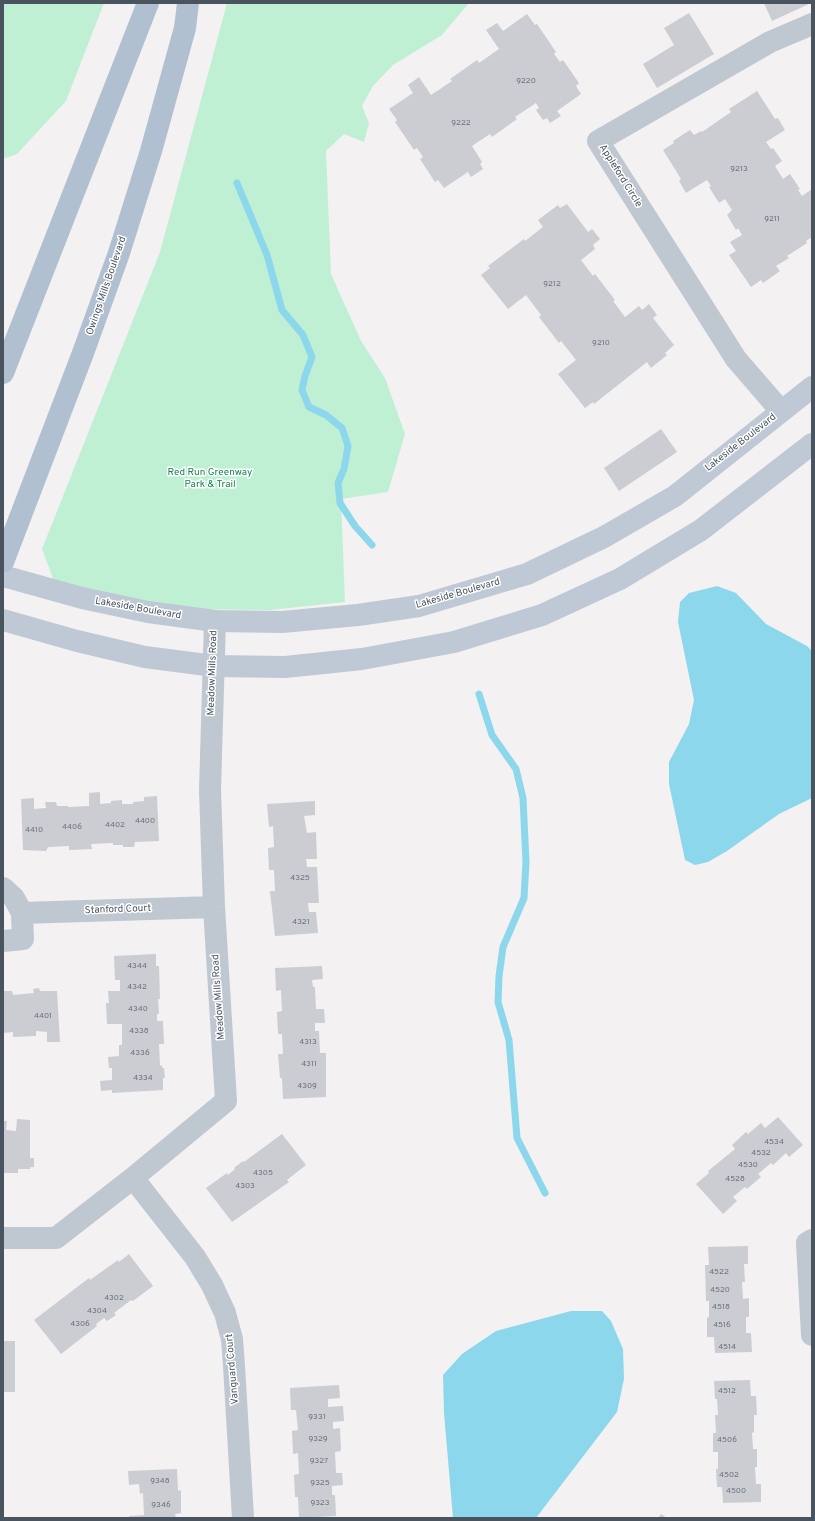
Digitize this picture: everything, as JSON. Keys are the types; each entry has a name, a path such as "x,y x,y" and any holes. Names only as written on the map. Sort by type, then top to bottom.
{"main road":[{"path":"3,373 148,3"},
{"name":"Owings Mills Boulevard","path":"3,562 83,353 119,253 151,151 185,28 188,3"},
{"name":"Lakeside Boulevard","path":"3,576 82,598 148,612 215,621 282,622 358,615 419,606 527,574 604,537 675,496 812,387"},
{"path":"3,620 77,641 145,657 214,666 285,667 362,659 454,642 542,615 620,579 701,530 812,444"}],"street":[{"name":"Appleford Circle","path":"781,411 736,359 598,141 770,42 812,24"},
{"name":"Meadow Mills Road","path":"3,1238 56,1238 133,1178 226,1101 214,907 210,790 215,621"},
{"path":"3,888 14,898 22,913 23,939 3,941"},
{"name":"Stanford Court","path":"22,913 214,907"},
{"name":"Vanguard Court","path":"133,1178 195,1257 212,1285 225,1313 232,1339 242,1518"},
{"path":"812,1240 808,1243 812,1335"}],"green space":[{"path":"3,3 104,3 66,101 17,154 3,159"},
{"name":"Red Run Greenway Park & Trail","path":"227,3 469,3 442,35 393,65 373,86 362,106 369,123 364,142 344,134 326,151 331,274 361,341 385,378 405,434 388,492 341,499 345,602 270,610 190,609 57,589 42,549 160,252"}],"water":[{"path":"717,586 736,593 766,624 807,646 812,651 812,798 779,814 727,851 708,862 695,865 685,860 669,784 669,762 689,724 694,700 678,622 680,602 689,593"},
{"path":"571,1311 602,1311 611,1321 623,1349 624,1379 617,1412 536,1518 453,1518 444,1413 443,1375 462,1354 496,1331"}],"building":[{"path":"764,3 811,3 772,21"},
{"path":"689,13 714,54 657,88 643,64 674,45 664,28"},
{"path":"527,14 535,25 537,24 556,52 554,54 560,62 563,60 579,83 576,86 581,94 557,111 561,116 550,123 547,118 543,120 536,110 539,108 536,103 515,117 517,119 492,137 490,134 472,146 482,162 480,164 483,169 471,177 468,172 444,188 438,180 435,182 420,159 423,157 417,148 414,150 395,122 397,120 389,109 413,93 408,85 419,77 431,95 452,81 450,79 477,60 479,63 499,49 486,30 497,23 503,31"},
{"path":"757,91 775,119 778,118 785,130 766,142 771,149 773,148 782,161 775,166 783,179 790,174 800,189 798,190 802,196 812,189 812,237 806,241 807,243 787,256 789,258 776,266 780,271 763,283 761,280 751,287 729,255 736,251 730,242 742,235 738,228 736,230 727,215 732,210 725,199 719,203 709,187 711,186 707,180 686,193 679,181 681,179 663,150 674,143 673,141 690,130 694,135 701,131 702,132 731,112 729,109"},
{"path":"567,204 588,232 592,229 600,239 593,245 595,249 581,260 593,276 595,274 615,300 613,301 625,317 639,306 642,310 649,304 657,315 653,318 674,345 665,353 667,355 651,368 647,362 594,404 593,402 585,408 558,374 576,360 561,341 559,343 539,317 541,315 526,295 508,309 481,275 490,268 488,266 524,239 525,241 543,227 538,220 558,205 560,208"},
{"path":"661,429 677,452 619,491 604,468"},
{"path":"100,792 100,804 122,800 122,804 133,804 133,802 144,801 144,797 157,796 159,841 135,842 134,847 123,847 123,845 113,845 113,843 91,844 92,849 69,850 69,846 48,847 46,851 23,850 21,799 34,798 34,809 46,808 45,802 56,802 57,806 68,807 89,806 89,793"},
{"path":"315,801 315,815 304,816 307,833 316,832 317,859 306,859 307,867 317,867 319,903 308,903 309,912 316,912 318,933 275,936 270,891 275,891 274,870 269,870 268,848 274,847 273,826 269,827 267,804"},
{"path":"156,954 156,966 159,966 160,999 158,999 159,1014 157,1014 157,1021 163,1021 164,1044 159,1044 160,1066 162,1065 162,1068 164,1068 165,1078 163,1078 163,1090 112,1093 112,1090 101,1091 100,1081 112,1080 112,1068 109,1068 108,1057 119,1056 119,1045 122,1045 122,1024 107,1024 106,1003 109,1003 108,991 120,991 120,980 115,980 114,956"},
{"path":"322,966 323,979 312,980 313,987 315,987 316,1009 324,1009 325,1023 315,1023 315,1031 319,1031 320,1053 326,1053 326,1097 283,1099 282,1078 280,1078 278,1054 283,1054 282,1034 278,1034 277,1012 282,1011 281,990 276,991 275,968"},
{"path":"39,988 40,991 57,991 60,1042 47,1042 47,1032 36,1031 36,1036 13,1037 13,1032 3,1033 3,991 12,991 13,995 34,993 33,989"},
{"path":"778,1117 803,1145 789,1157 786,1153 773,1165 771,1163 758,1174 761,1177 747,1189 745,1187 733,1197 737,1201 723,1214 696,1184 709,1173 708,1171 735,1149 732,1145 746,1132 748,1134 761,1123 765,1128"},
{"path":"17,1119 30,1120 30,1158 34,1158 34,1167 30,1167 30,1169 18,1169 18,1173 3,1173 3,1121 7,1121 6,1130 16,1131"},
{"path":"282,1134 306,1165 287,1180 289,1182 232,1222 206,1188 227,1173 228,1175 243,1161 244,1162"},
{"path":"748,1246 748,1264 744,1264 745,1282 742,1282 743,1299 749,1298 749,1317 746,1317 746,1333 751,1333 752,1352 715,1353 714,1337 707,1337 709,1301 706,1301 705,1265 709,1265 708,1247"},
{"path":"129,1254 153,1286 133,1301 131,1300 114,1313 116,1315 107,1321 104,1318 96,1324 97,1326 61,1354 34,1320 89,1278 90,1280"},
{"path":"3,1341 15,1341 15,1392 3,1392"},
{"path":"750,1380 751,1396 756,1396 757,1415 754,1415 754,1432 752,1433 753,1449 757,1449 757,1467 755,1467 756,1484 761,1484 761,1502 723,1503 722,1487 717,1487 716,1469 718,1469 718,1452 713,1452 713,1433 716,1433 715,1415 718,1415 714,1381"},
{"path":"339,1385 340,1398 328,1399 328,1407 343,1406 344,1421 333,1422 333,1429 340,1428 341,1451 335,1452 336,1473 342,1473 343,1485 332,1486 332,1495 335,1495 336,1516 299,1518 298,1497 295,1497 294,1475 299,1474 298,1453 293,1454 292,1431 298,1430 296,1410 291,1410 290,1388"},
{"path":"177,1469 178,1491 181,1490 181,1513 175,1514 176,1518 129,1518 129,1516 144,1515 143,1493 140,1494 139,1484 129,1485 128,1471"},
{"path":"661,1514 667,1518 658,1518"}],"waterway":[{"path":"237,183 267,255 282,310 303,335 312,357 302,390 309,407 326,415 342,428 348,446 344,469 338,483 340,503 355,526 372,545"},
{"path":"479,694 492,735 516,769 523,798 526,862 524,898 503,947 499,976 498,1002 509,1040 517,1138 545,1193"}]}
